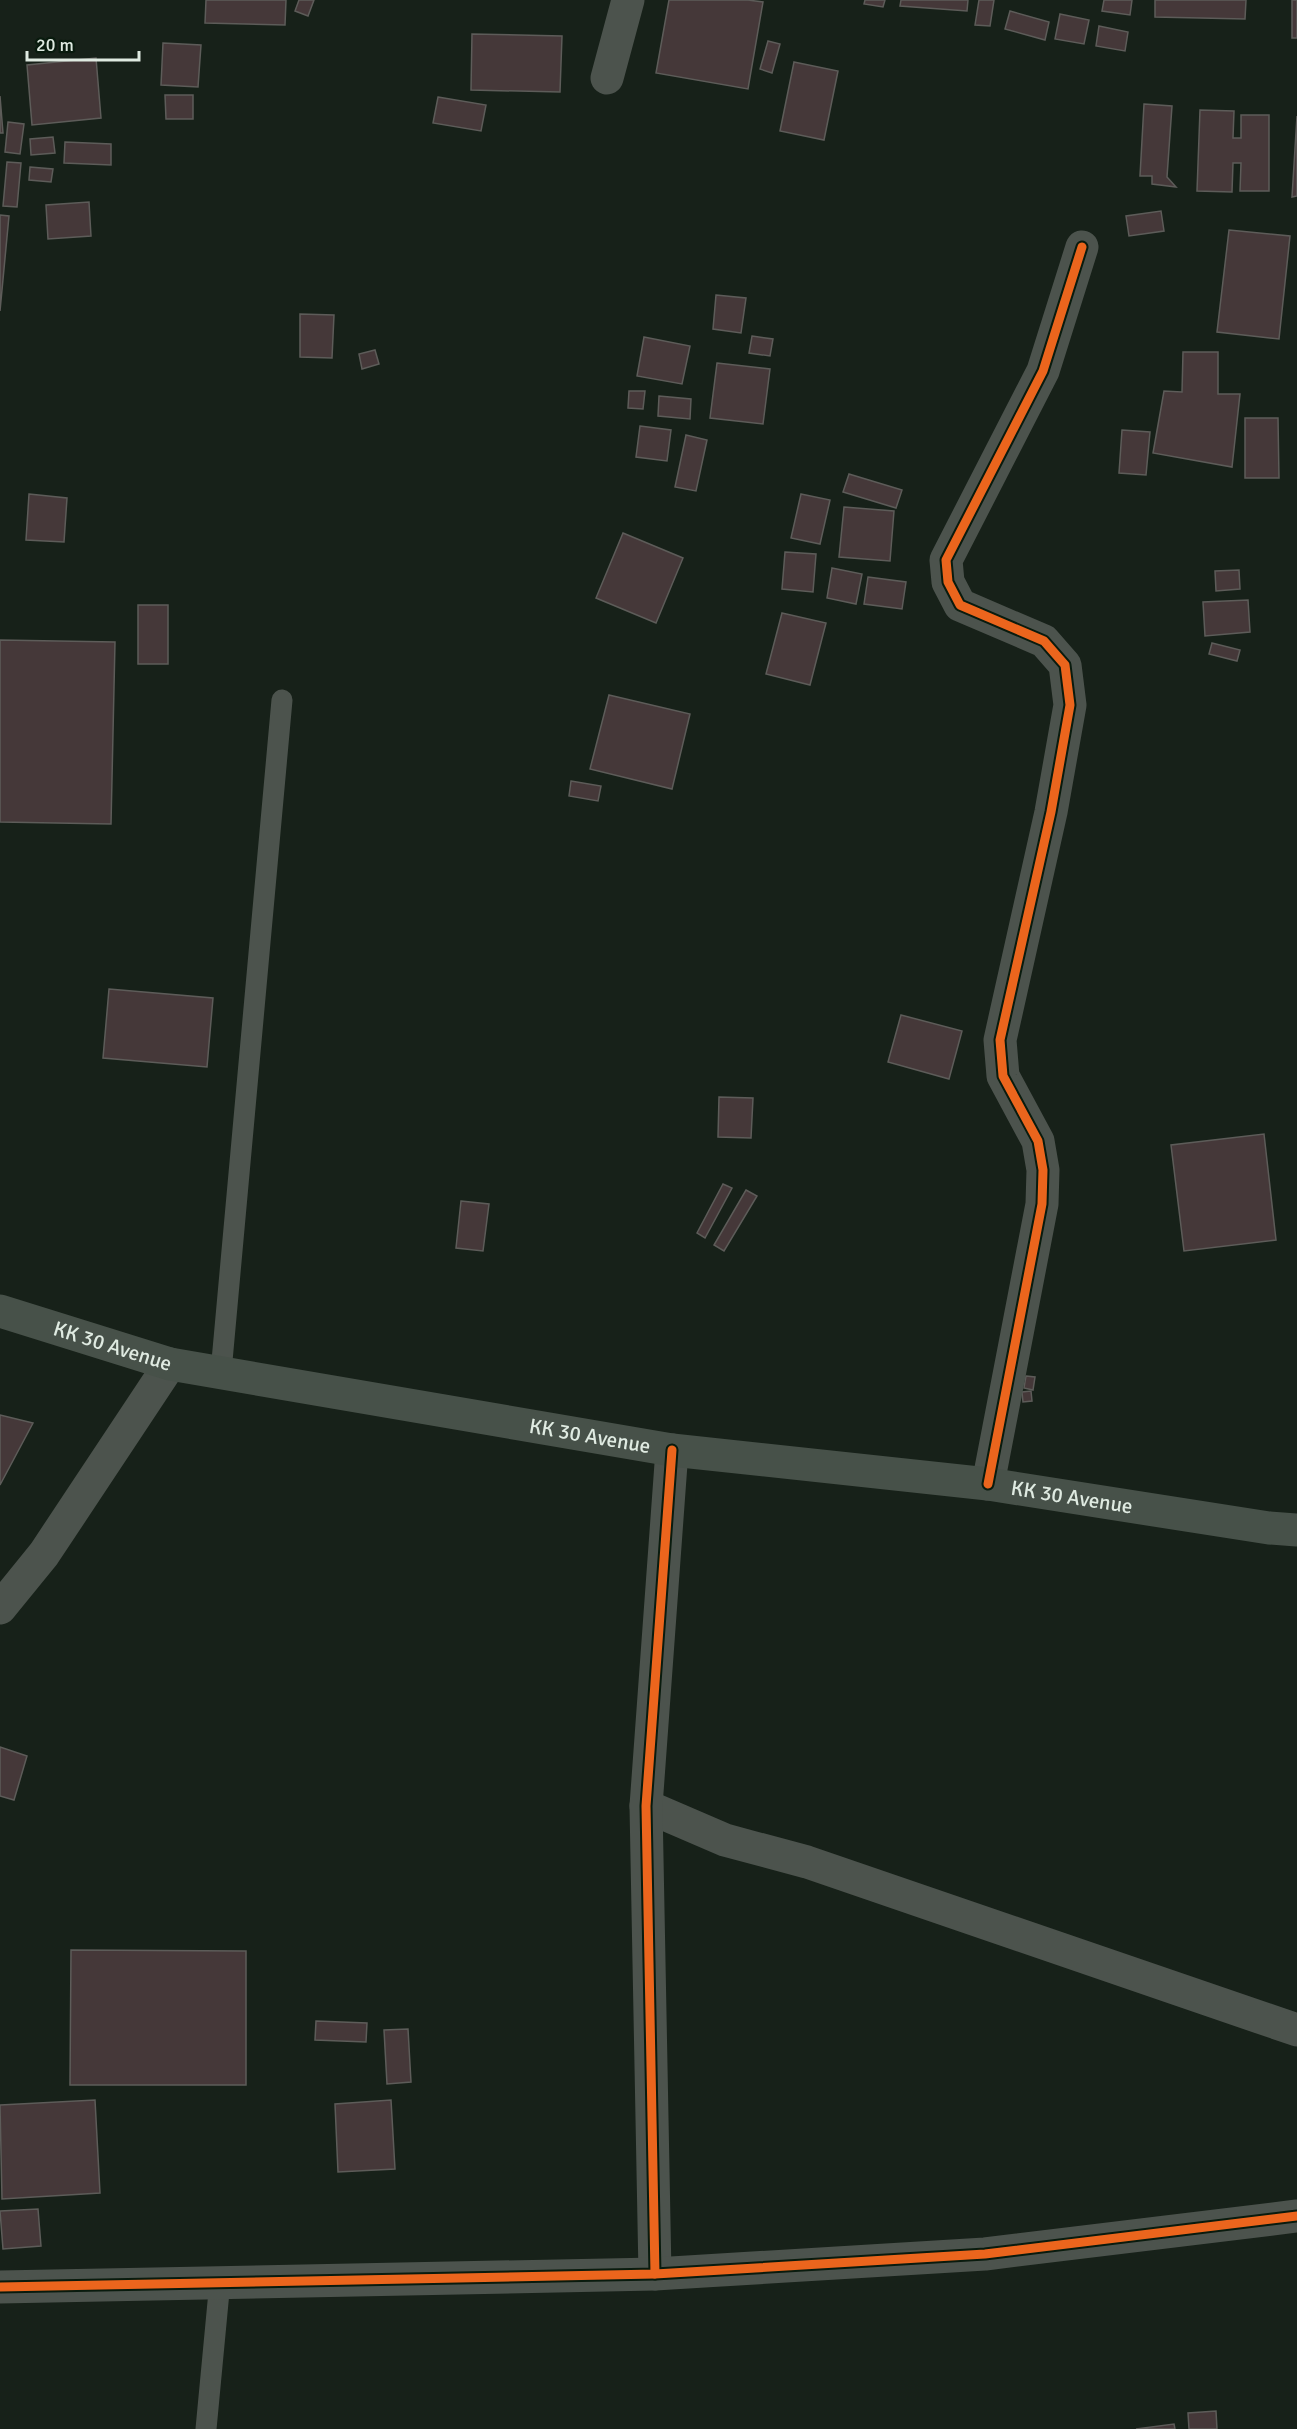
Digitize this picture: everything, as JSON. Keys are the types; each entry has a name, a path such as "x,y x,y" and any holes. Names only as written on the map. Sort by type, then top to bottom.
{"main road":[{"name":"KK 30 Avenue","path":"0,1311 170,1364 672,1450 988,1484 1269,1528 1297,1530"}],"street":[{"path":"607,78 628,0"},
{"path":"988,1484 1042,1204 1043,1170 1038,1142 1003,1076 1000,1040 1051,812 1070,705 1065,665 1044,641 960,605 948,582 946,560 1043,371 1082,247"},
{"path":"0,1608 44,1554 170,1364"},
{"path":"655,2274 646,1806 672,1450"},
{"path":"646,1806 725,1840 807,1862 1297,2030"},
{"path":"0,2287 655,2274 985,2254 1297,2216"}],"lane":[{"path":"221,1372 282,700"},
{"path":"206,2429 220,2282"}],"building":[{"path":"206,0 286,0 285,25 205,23"},
{"path":"299,0 314,0 308,16 295,11"},
{"path":"669,0 763,2 748,89 656,73"},
{"path":"865,0 885,0 883,7 864,4"},
{"path":"901,0 968,0 967,11 900,6"},
{"path":"979,0 994,0 990,26 975,25"},
{"path":"1104,0 1132,0 1130,15 1102,11"},
{"path":"1155,0 1246,0 1245,19 1155,17"},
{"path":"1292,0 1297,0 1297,38 1292,38"},
{"path":"1010,11 1049,22 1045,40 1005,29"},
{"path":"1060,14 1089,20 1084,44 1055,39"},
{"path":"1099,26 1128,32 1125,51 1096,46"},
{"path":"472,34 562,36 560,92 471,90"},
{"path":"768,41 780,44 772,73 760,69"},
{"path":"163,43 201,45 198,87 161,85"},
{"path":"96,58 101,118 32,125 27,65"},
{"path":"794,62 838,71 824,140 780,131"},
{"path":"165,95 193,95 193,119 166,119"},
{"path":"0,96 3,133 0,133"},
{"path":"438,97 486,105 481,131 433,123"},
{"path":"1144,104 1172,106 1167,177 1176,187 1152,184 1152,176 1140,176"},
{"path":"1200,110 1234,111 1233,138 1241,138 1241,115 1269,115 1269,191 1240,191 1241,163 1233,163 1232,192 1197,191"},
{"path":"1297,116 1297,196 1292,197"},
{"path":"8,122 24,124 20,154 5,152"},
{"path":"53,137 55,153 31,155 30,139"},
{"path":"65,142 111,144 111,165 64,163"},
{"path":"7,162 21,163 17,207 3,206"},
{"path":"30,167 53,169 51,182 29,180"},
{"path":"89,202 91,236 48,239 46,205"},
{"path":"1161,211 1164,231 1129,236 1126,216"},
{"path":"0,215 9,216 0,311"},
{"path":"1229,230 1290,236 1279,339 1217,332"},
{"path":"716,295 746,298 741,333 713,329"},
{"path":"300,314 334,315 332,358 300,357"},
{"path":"752,336 773,339 770,356 749,353"},
{"path":"644,337 690,346 682,384 637,376"},
{"path":"375,350 379,364 362,369 359,354"},
{"path":"1183,352 1218,352 1218,394 1240,394 1232,467 1153,453 1164,391 1182,392"},
{"path":"717,363 770,369 763,424 710,418"},
{"path":"629,391 645,391 643,409 628,408"},
{"path":"659,396 691,399 690,419 658,416"},
{"path":"1245,418 1278,418 1279,478 1245,478"},
{"path":"640,426 671,430 667,461 636,457"},
{"path":"1122,430 1150,432 1146,475 1119,473"},
{"path":"686,435 707,440 696,491 675,487"},
{"path":"849,474 902,490 896,508 843,492"},
{"path":"29,494 67,498 64,542 26,540"},
{"path":"801,494 830,500 820,544 791,538"},
{"path":"844,507 894,511 890,561 839,557"},
{"path":"623,533 683,558 656,623 596,598"},
{"path":"785,552 816,554 813,592 782,589"},
{"path":"832,568 862,574 856,604 827,598"},
{"path":"1239,570 1240,589 1216,591 1215,571"},
{"path":"868,577 906,582 902,609 864,604"},
{"path":"1248,600 1250,632 1205,636 1203,602"},
{"path":"138,605 168,605 168,664 138,664"},
{"path":"782,613 826,623 810,685 766,674"},
{"path":"0,640 115,642 111,824 0,822"},
{"path":"1212,643 1240,650 1237,661 1209,654"},
{"path":"609,695 690,714 672,789 590,769"},
{"path":"571,781 601,786 598,801 569,796"},
{"path":"109,989 213,998 207,1067 103,1058"},
{"path":"901,1015 962,1031 949,1079 888,1062"},
{"path":"719,1097 753,1098 751,1138 718,1137"},
{"path":"1264,1134 1276,1240 1184,1251 1171,1145"},
{"path":"723,1184 732,1188 705,1238 697,1233"},
{"path":"746,1190 757,1196 724,1251 714,1245"},
{"path":"461,1201 489,1204 483,1251 456,1248"},
{"path":"1026,1376 1035,1377 1033,1390 1024,1388"},
{"path":"1031,1391 1032,1401 1023,1402 1022,1392"},
{"path":"0,1415 33,1423 0,1485"},
{"path":"0,1747 27,1756 14,1800 0,1796"},
{"path":"71,1950 246,1951 246,2085 70,2085"},
{"path":"316,2021 367,2023 366,2042 315,2040"},
{"path":"408,2029 411,2082 387,2084 384,2030"},
{"path":"95,2100 100,2193 2,2199 0,2105"},
{"path":"391,2100 395,2169 338,2172 335,2104"},
{"path":"38,2209 41,2246 3,2249 0,2211"},
{"path":"1216,2411 1217,2429 1189,2429 1188,2413"},
{"path":"1174,2424 1175,2429 1136,2429"}],"cycle path":[{"path":"988,1484 1042,1204 1043,1170 1038,1141 1003,1076 1000,1040 1051,812 1070,705 1065,665 1044,641 960,605 948,582 946,560 1043,371 1082,247"},
{"path":"655,2274 646,1806 672,1450"},
{"path":"0,2287 655,2274 985,2254 1297,2216"}]}
